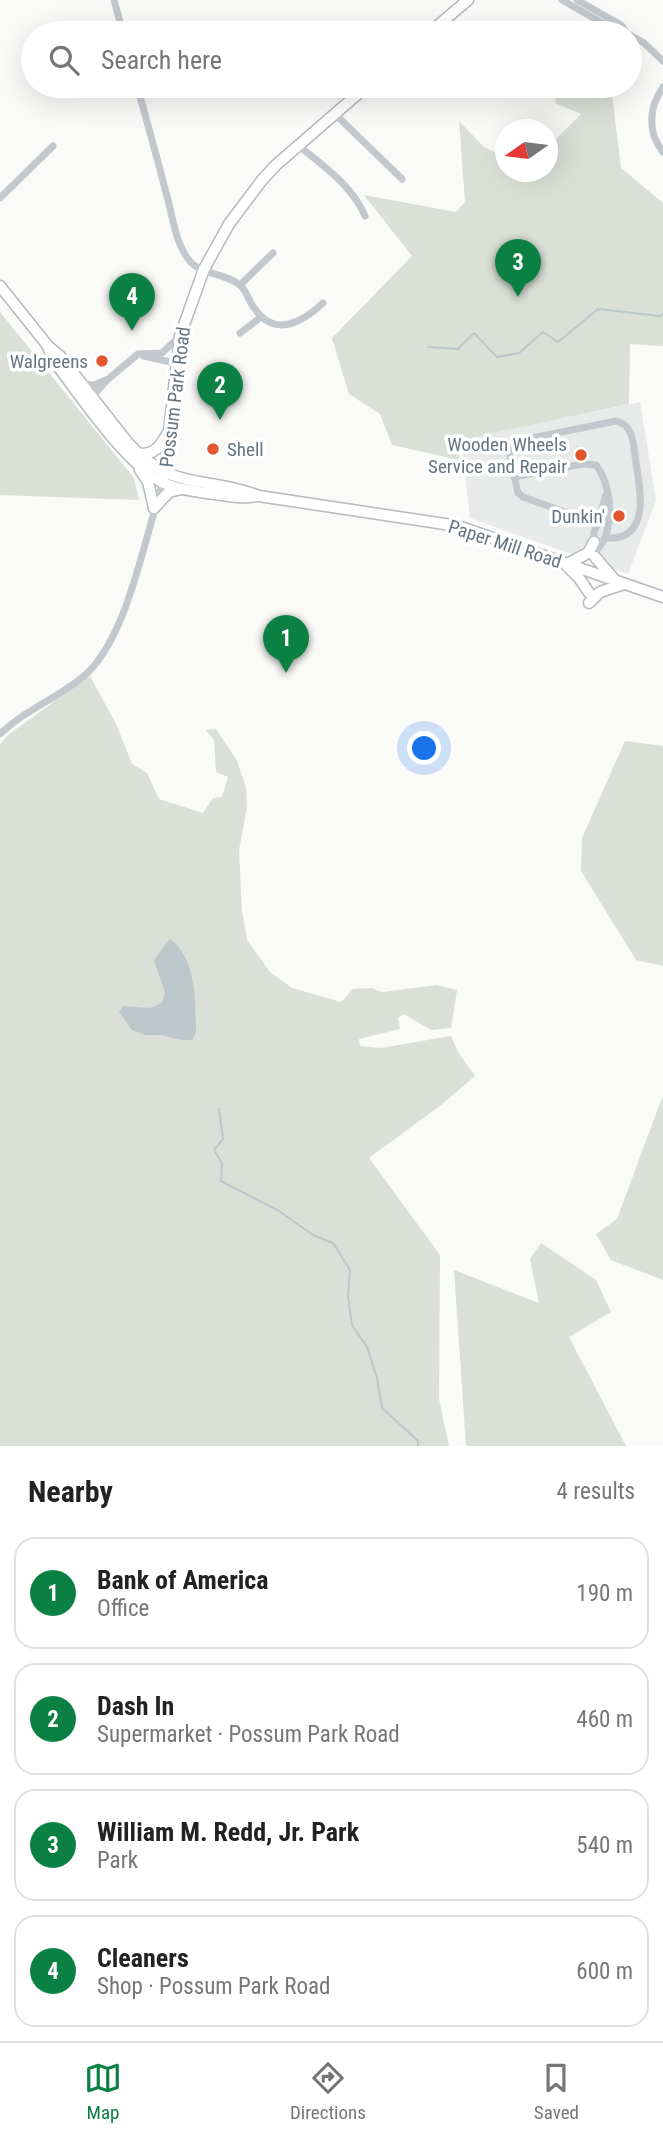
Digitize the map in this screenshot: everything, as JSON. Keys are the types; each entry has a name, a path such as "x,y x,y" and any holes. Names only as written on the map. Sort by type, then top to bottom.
{"main road":[{"path":"443,21 468,0"},
{"name":"Possum Park Road","path":"164,478 180,336 204,269 243,203 276,165 353,98"},
{"name":"Paper Mill Road","path":"0,286 48,346 83,384 134,455 141,469 183,489 245,498 259,496"},
{"name":"Paper Mill Road","path":"48,346 54,361 68,379 134,455"},
{"path":"68,379 84,396 92,397"},
{"path":"155,508 148,482 134,455 155,451 169,430"},
{"name":"Paper Mill Road","path":"164,478 240,489 259,496 458,526 663,597"},
{"path":"155,508 169,492 183,489"},
{"path":"595,550 612,578 622,584 589,598 579,578 566,564 595,550"}],"street":[{"path":"114,0 120,21"},
{"path":"562,0 599,21"},
{"path":"578,0 613,21"},
{"path":"642,41 663,61"},
{"path":"663,87 654,103 651,124 663,152"},
{"path":"140,98 179,242 188,259 194,265 240,285 261,317 276,323 292,324 310,315 323,303"},
{"path":"335,114 402,179"},
{"path":"298,145 333,173 361,206 365,216"},
{"path":"0,198 53,146"},
{"path":"240,285 273,253"},
{"path":"240,333 261,317"},
{"path":"143,356 166,351 180,336"},
{"path":"92,397 107,380 138,354 176,363"},
{"path":"83,384 94,385 107,380"},
{"path":"597,526 518,493 507,443 616,421 626,425 632,438 642,496 640,512 629,534 624,538 606,538"},
{"path":"514,477 592,463 603,474 610,504 606,538 595,550"},
{"path":"0,734 84,676 103,656 119,625 164,478"},
{"path":"593,573 597,526 606,494"}],"shaded area":[{"path":"556,98 612,98 621,168 663,203 663,346 630,344 629,404 461,440 459,460 392,445 380,414 349,394 332,338 412,256 364,195 456,212 465,202 459,121 484,147 495,152 495,182 558,182 558,137 581,114 555,103"},
{"path":"0,312 134,478 139,500 0,495"},
{"path":"640,402 656,500 628,574 470,518 461,440"},
{"path":"90,676 117,726 132,764 147,773 159,799 203,813 213,798 222,797 228,777 216,772 214,740 206,730 216,729 237,761 246,787 247,807 239,850 242,910 247,940 270,972 292,988 341,1002 353,989 372,988 382,992 437,985 457,990 451,1028 431,1030 404,1014 398,1018 400,1029 359,1039 360,1046 381,1048 451,1036 458,1052 475,1076 441,1105 369,1158 440,1255 439,1399 449,1446 0,1446 0,744 8,735"},
{"path":"625,741 663,746 663,966 636,960 581,871 582,838"},
{"path":"170,939 185,957 193,982 196,1032 192,1040 145,1035 132,1030 119,1012 123,1006 150,1008 162,1003 165,992 154,960"},
{"path":"663,1095 663,1280 611,1260 596,1234 617,1219"},
{"path":"541,1243 596,1280 611,1312 569,1337 626,1446 466,1446 454,1270 539,1303 530,1259"}],"waterway":[{"path":"428,347 458,349 474,333 497,357 519,353 543,332 558,342 598,309 660,316 663,314"},
{"path":"219,1109 223,1139 214,1150 222,1163 221,1181 279,1211 313,1235 333,1243 350,1270 348,1296 352,1325 367,1347 377,1378 382,1408 418,1441 418,1446"}],"place":[{"name":"William M. Redd, Jr. Park","path":"518,297"},
{"name":"Cleaners","path":"132,331"},
{"name":"Walgreens","path":"102,361"},
{"name":"Dash In","path":"220,420"},
{"name":"Shell","path":"213,449"},
{"name":"Wooden Wheels Service and Repair","path":"581,455"},
{"name":"Dunkin'","path":"619,516"},
{"name":"Bank of America","path":"286,673"}]}
